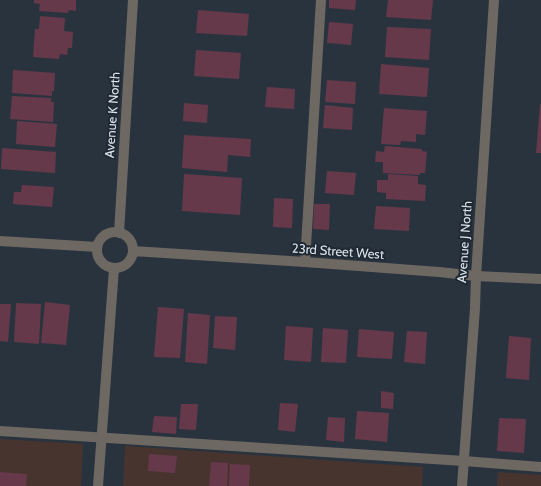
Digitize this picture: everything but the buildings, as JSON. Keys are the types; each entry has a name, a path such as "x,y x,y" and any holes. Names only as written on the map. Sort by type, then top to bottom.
{"street":[{"name":"Avenue K North","path":"118,233 133,0"},
{"path":"305,262 321,0"},
{"name":"Avenue J North","path":"462,486 494,0"},
{"path":"111,232 118,233 125,235 130,240 133,245 133,256 127,264 118,268 110,268 105,266 100,261 97,253 97,247 99,241 105,236 111,232"},
{"path":"0,241 97,247"},
{"name":"23rd Street West","path":"133,251 305,262 476,276 541,279"},
{"path":"98,486 114,268"},
{"path":"0,431 541,467"}],"shaded area":[{"path":"0,439 83,444 81,486 0,486"},
{"path":"125,446 423,467 422,486 123,486"},
{"path":"498,472 541,475 541,486 497,486"}]}
